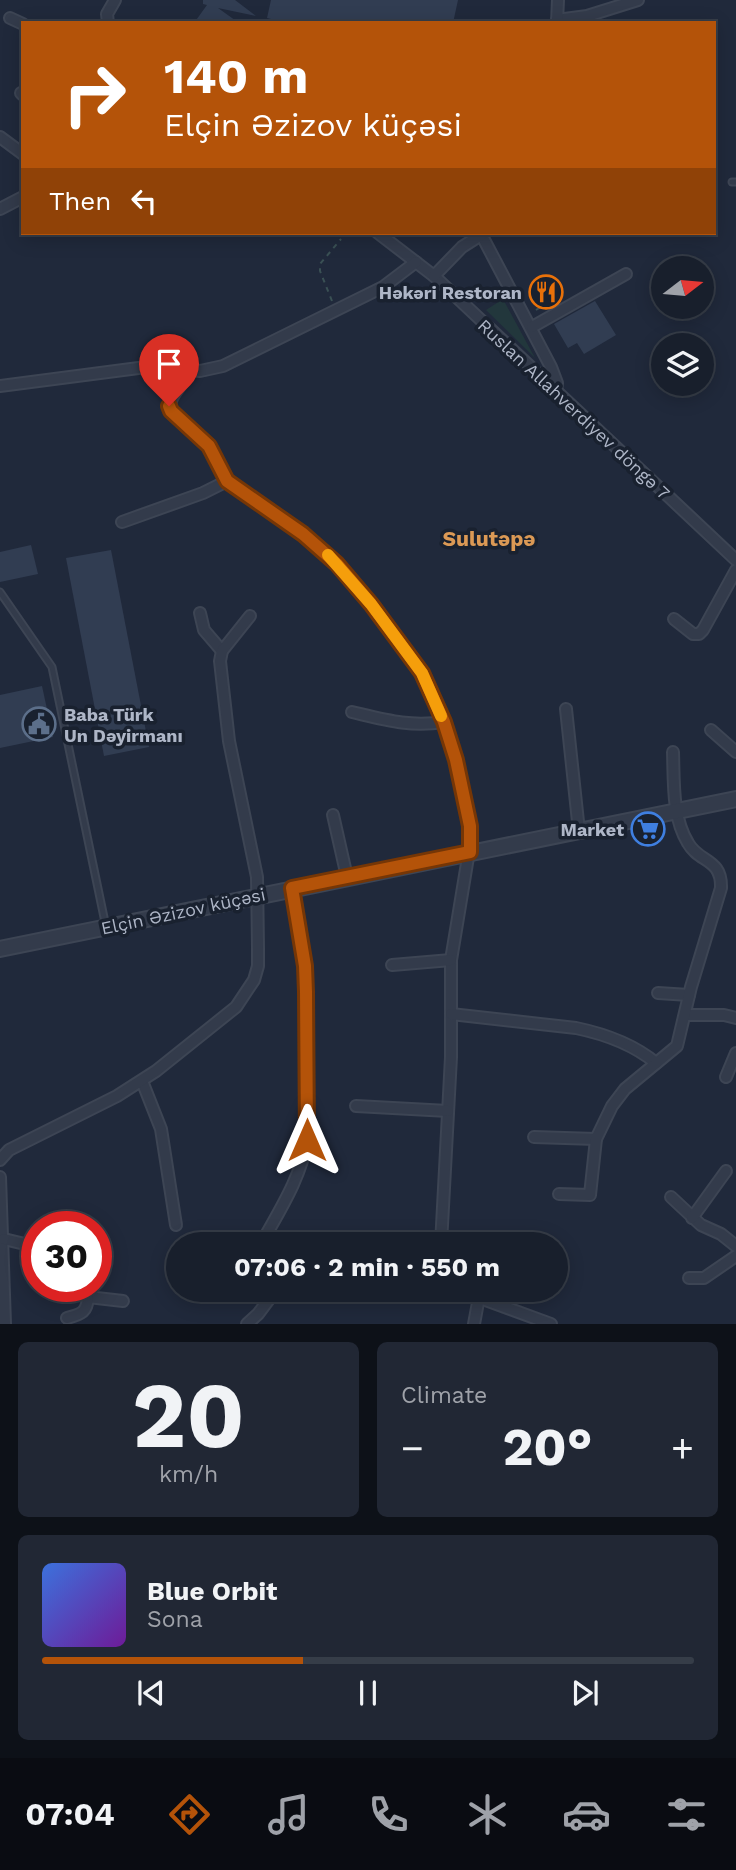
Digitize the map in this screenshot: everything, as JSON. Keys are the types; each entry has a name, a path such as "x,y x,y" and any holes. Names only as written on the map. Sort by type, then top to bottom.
{"street":[{"path":"104,21 115,0"},
{"path":"558,0 557,21 587,16 638,0"},
{"path":"10,18 21,23"},
{"path":"0,137 21,153"},
{"path":"0,209 21,198"},
{"name":"Ruslan Allahverdiyev döngə 7","path":"381,235 434,276 736,561"},
{"path":"434,276 462,247 479,235"},
{"path":"483,235 555,375 556,392"},
{"path":"0,386 154,366 200,370 223,366 383,287 416,262"},
{"path":"529,322 626,274"},
{"path":"190,369 183,384 171,399 171,411 209,446 227,481 303,534 337,564 371,604 422,673 444,722 456,760 470,826 470,852 451,960 448,1111 442,1232"},
{"path":"122,522 203,493 227,481"},
{"path":"674,619 693,634 699,634 704,630 736,570"},
{"path":"200,613 204,630 222,651"},
{"path":"0,1160 9,1150 142,1081 236,1007 249,991 258,966 259,895 229,741 220,661 222,651 250,616"},
{"path":"566,709 579,831"},
{"path":"352,712 407,725 444,722"},
{"path":"712,730 736,752"},
{"path":"559,1194 590,1195 596,1139 618,1097 677,1046 689,995 721,888 717,867 688,845 677,811 673,752"},
{"name":"Elçin Əzizov küçəsi","path":"0,949 736,799"},
{"path":"333,815 346,877"},
{"path":"267,1232 296,1178 307,1140 305,966 292,888"},
{"path":"392,965 451,960"},
{"path":"658,993 689,995"},
{"path":"451,1014 586,1030 606,1035 656,1063"},
{"path":"686,1015 724,1015 736,1018"},
{"path":"726,1077 736,1053"},
{"path":"142,1081 161,1129 176,1225"},
{"path":"356,1106 448,1111"},
{"path":"534,1138 596,1139"},
{"path":"692,1218 726,1171"},
{"path":"0,1177 4,1238 2,1312 5,1324"},
{"path":"671,1197 692,1218 736,1246"},
{"path":"4,1238 21,1243"},
{"path":"689,1278 704,1278 736,1256"},
{"path":"112,1298 123,1301"},
{"path":"67,1318 84,1313 87,1302"},
{"path":"247,1324 267,1302"},
{"path":"474,1324 478,1302"},
{"path":"492,1302 551,1324"}],"lane":[{"path":"0,592 52,667 106,927"}],"path":[{"path":"335,310 320,271 320,264 341,239"},
{"path":"529,322 557,296"}],"green space":[{"path":"503,299 535,358 486,310"}],"building":[{"path":"203,0 235,0 256,16 218,8 236,21 195,21 207,5 203,4"},
{"path":"271,0 458,0 453,21 279,21 267,18"},
{"path":"595,301 616,335 584,354 577,343 568,348 554,324"},
{"path":"31,545 38,574 0,582 0,552"},
{"path":"111,550 149,747 104,756 66,558"},
{"path":"42,686 53,737 0,748 0,695"}],"slow traffic":[{"path":"328,555 371,604 422,673 441,716"}],"place":[{"name":"Həkəri Restoran","path":"546,292"},
{"name":"Baba Türk Un Dəyirmanı","path":"39,724"},
{"name":"Market","path":"648,829"}],"district":[{"name":"Sulutəpə","path":"489,538"}],"route":[{"path":"169,406 171,411 209,446 227,481 303,534 337,564 371,604 422,673 444,722 456,760 470,826 470,852 292,888 305,966 307,1140"}]}
